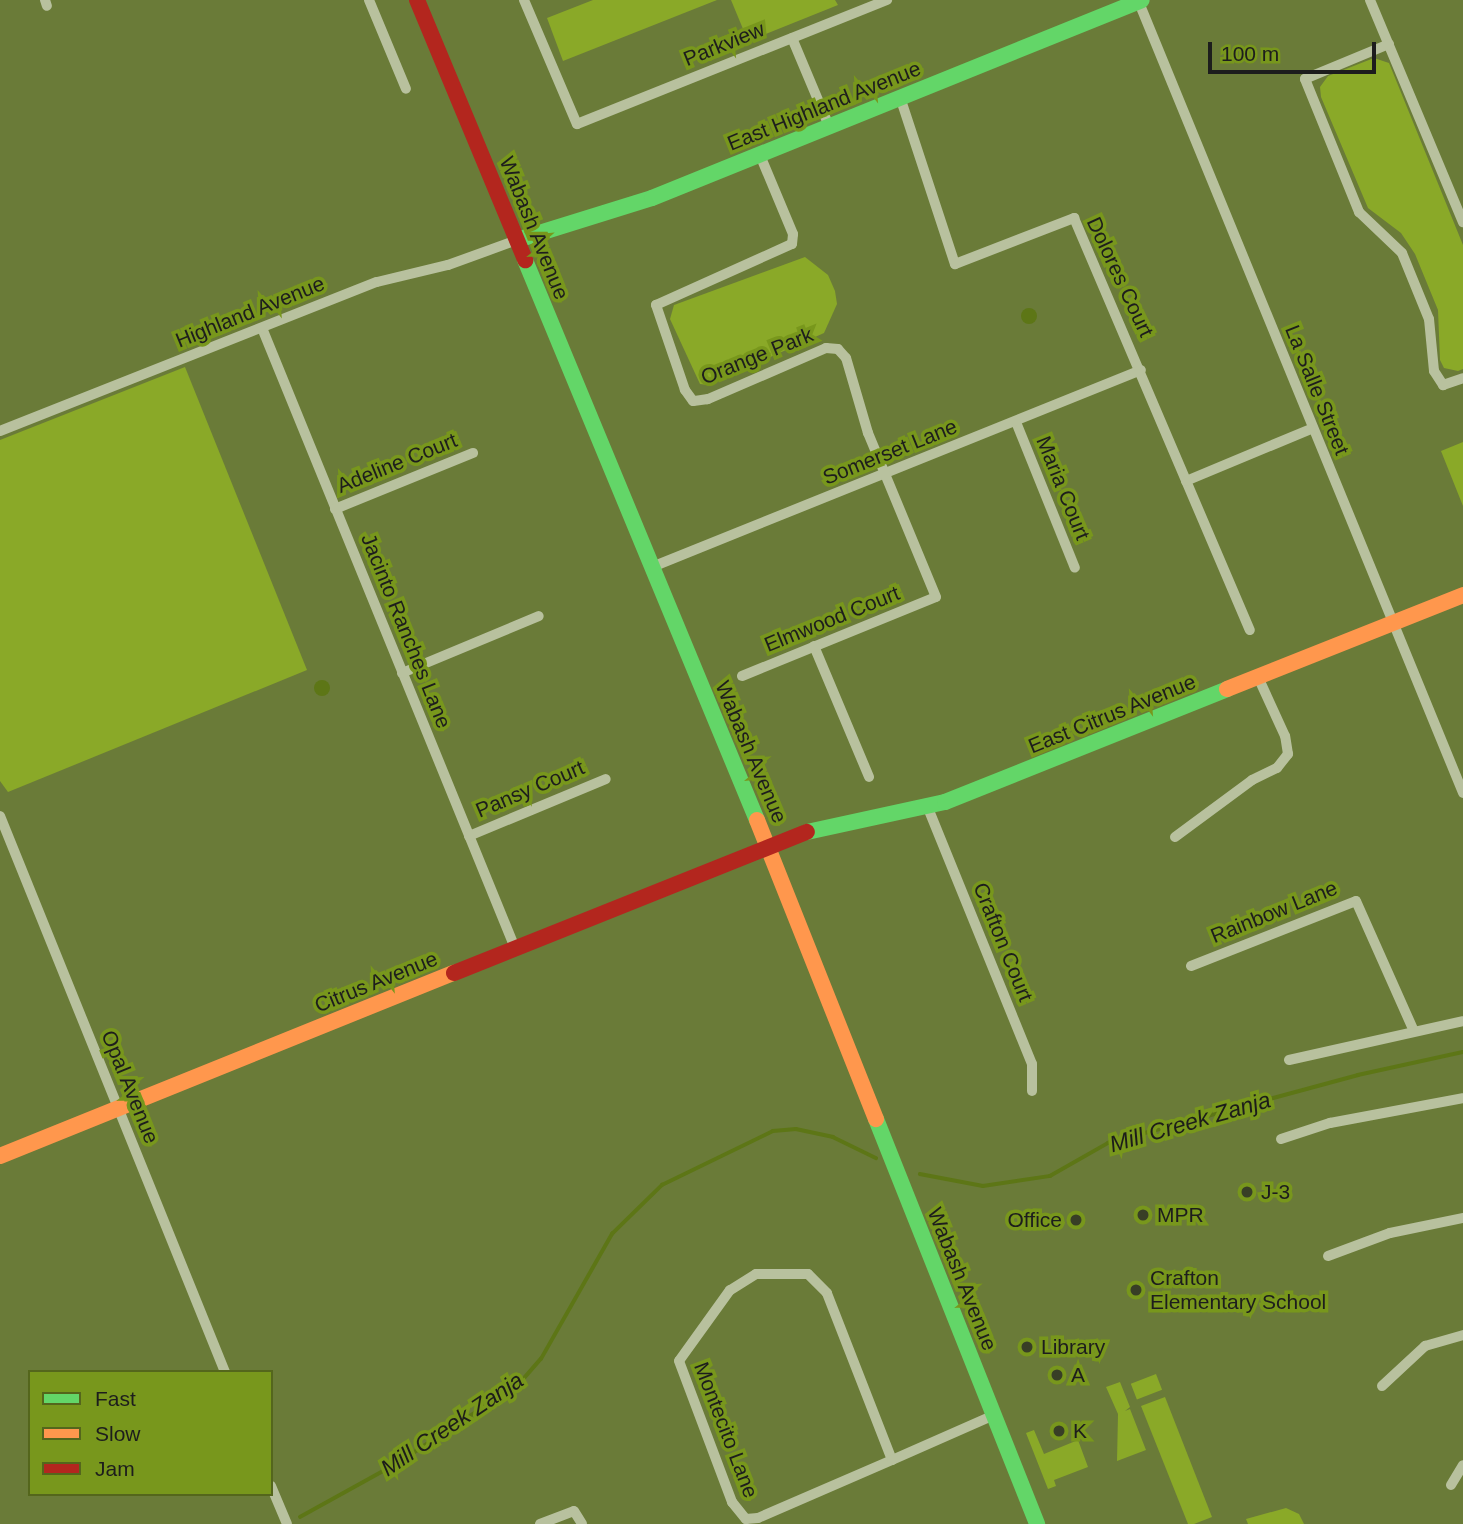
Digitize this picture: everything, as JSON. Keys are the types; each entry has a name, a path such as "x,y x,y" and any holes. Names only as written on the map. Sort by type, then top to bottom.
{"street":[{"path":"369,0 405,89"},
{"name":"Wabash Avenue","path":"417,0 768,846 1037,1524"},
{"name":"Parkview","path":"524,0 577,124 887,0"},
{"name":"East Highland Avenue","path":"517,240 564,222 652,198 1140,0"},
{"name":"La Salle Street","path":"1140,0 1311,429 1463,793"},
{"path":"1370,0 1463,222"},
{"path":"792,38 828,126"},
{"path":"1389,44 1305,79 1359,212 1402,253 1429,319 1434,371 1443,385 1463,378"},
{"name":"Dolores Court","path":"900,97 955,264 1074,218 1250,630"},
{"name":"Orange Park","path":"760,155 793,234 792,244 656,305 685,390 693,401 708,399 826,348 838,349 846,358 885,476"},
{"name":"Highland Avenue","path":"0,431 377,282 448,265 517,240"},
{"name":"Jacinto Ranches Lane","path":"262,328 515,948"},
{"name":"Somerset Lane","path":"652,568 885,476 1141,370"},
{"name":"Maria Court","path":"1016,422 1075,568"},
{"path":"1186,481 1311,429"},
{"name":"Adeline Court","path":"335,509 472,453"},
{"name":"Elmwood Court","path":"742,676 936,597 885,476"},
{"name":"East Citrus Avenue","path":"768,846 818,828 928,808 1463,595"},
{"path":"402,673 539,616"},
{"path":"814,646 869,777"},
{"path":"1175,837 1252,780 1276,768 1288,754 1285,736 1258,677"},
{"name":"Pansy Court","path":"470,836 606,779"},
{"name":"Crafton Court","path":"928,808 1032,1064 1032,1091"},
{"name":"Opal Avenue","path":"0,816 224,1370"},
{"name":"Citrus Avenue","path":"0,1156 768,846"},
{"name":"Rainbow Lane","path":"1191,966 1356,901 1414,1031"},
{"path":"1289,1060 1463,1021"},
{"path":"1281,1139 1330,1123 1463,1098"},
{"path":"1328,1256 1390,1233 1463,1218"},
{"name":"Montecito Lane","path":"892,1460 827,1293 807,1274 756,1274 730,1290 679,1361 732,1502 746,1519 758,1518 892,1460 994,1415"},
{"path":"1382,1386 1425,1346 1463,1335"},
{"path":"1451,1485 1463,1465"},
{"path":"273,1491 287,1524"},
{"path":"540,1524 574,1511 582,1524"}],"shaded area":[{"path":"593,0 717,0 563,61 547,18"},
{"path":"731,0 835,0 838,5 748,41"},
{"path":"1374,58 1389,63 1463,245 1463,369 1458,371 1444,368 1440,360 1438,310 1415,254 1401,233 1368,208 1321,97 1320,87 1328,76"},
{"path":"805,257 828,275 835,291 837,304 824,333 708,385 700,384 670,319 674,305"},
{"path":"1029,308 1037,316 1029,324 1021,316"},
{"path":"185,367 307,670 8,792 0,781 0,440"},
{"path":"1463,442 1463,506 1441,451"},
{"path":"322,680 328,682 328,694 322,696 316,694 314,688 316,682"},
{"path":"1156,1374 1162,1390 1137,1400 1131,1384"},
{"path":"1120,1382 1130,1407 1125,1411 1130,1409 1146,1450 1117,1461 1118,1414 1106,1387"},
{"path":"1165,1397 1212,1517 1194,1524 1188,1524 1141,1406"},
{"path":"1034,1430 1044,1454 1078,1440 1088,1467 1054,1480 1056,1486 1048,1489 1026,1433"},
{"path":"1286,1508 1299,1514 1304,1524 1248,1524 1246,1519"}],"waterway":[{"name":"Mill Creek Zanja","path":"920,1174 983,1186 1050,1176 1108,1143 1358,1075 1463,1052"},
{"name":"Mill Creek Zanja","path":"300,1517 396,1464 519,1384 541,1359 612,1234 662,1185 773,1131 796,1129 833,1137 876,1158"}],"traffic: fast":[{"path":"517,240 652,198 1142,0"},
{"path":"525,260 757,820"},
{"path":"807,832 945,802 1227,689"},
{"path":"876,1119 1037,1524"}],"traffic: slow":[{"path":"1227,689 1463,595"},
{"path":"757,820 876,1119"},
{"path":"0,1156 454,973"}],"traffic: jam":[{"path":"417,0 525,260"},
{"path":"454,973 807,832"}],"place":[{"name":"J-3","path":"1247,1192"},
{"name":"MPR","path":"1143,1215"},
{"name":"Office","path":"1076,1220"},
{"name":"Crafton Elementary School","path":"1136,1290"},
{"name":"Library","path":"1027,1347"},
{"name":"A","path":"1057,1375"},
{"name":"K","path":"1059,1431"}]}
